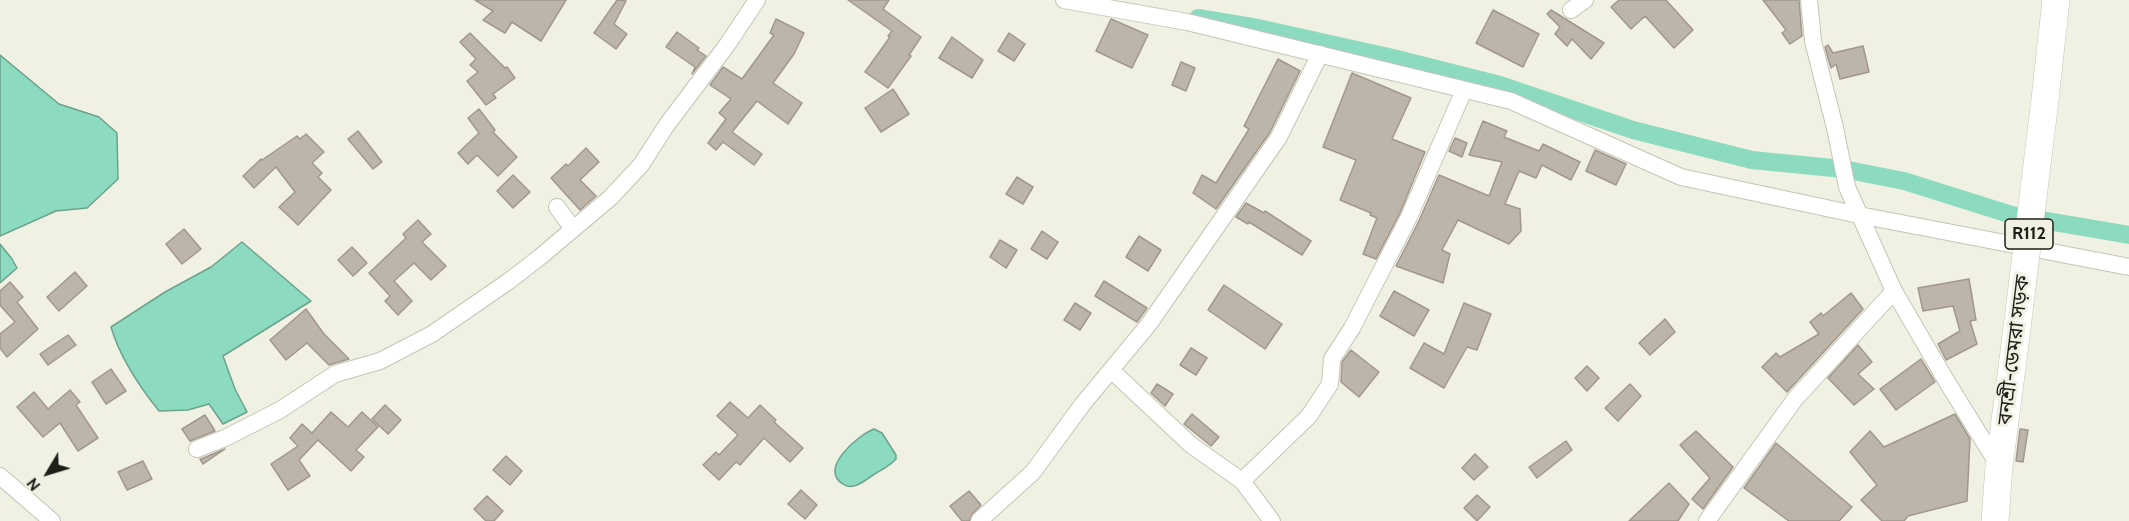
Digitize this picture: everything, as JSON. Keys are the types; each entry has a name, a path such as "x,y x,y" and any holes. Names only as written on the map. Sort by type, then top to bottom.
{"main road":[{"name":"বনশ্রী-ডেমরা সড়ক","path":"1995,521 1999,466 2056,0"}],"street":[{"path":"198,449 280,410 334,374 380,361 432,334 509,281 610,198 641,165 666,126 727,45 757,0"},
{"path":"1064,0 1187,22 1511,101 1681,177 2129,267"},
{"path":"1809,0 1813,41 1847,187 1894,291 1999,466"},
{"path":"979,521 1033,472 1082,405 1149,324 1279,137 1320,54"},
{"path":"1242,481 1309,416 1330,384 1332,359 1357,318 1408,217 1464,90"},
{"path":"557,207 573,228"},
{"path":"1707,521 1795,399 1894,291"},
{"path":"1111,370 1191,445 1242,481 1272,521"},
{"path":"0,476 52,521"}],"shaded area":[{"path":"0,55 59,104 99,117 117,133 118,179 87,208 56,211 0,236"},
{"path":"242,242 311,301 223,356 235,389 247,412 223,424 209,404 188,410 159,411 144,392 119,350 111,327 165,292 211,267"},
{"path":"0,244 17,268 0,283"},
{"path":"874,429 882,433 896,455 896,459 859,484 845,485 836,478 835,470 838,462 851,445"}],"building":[{"path":"475,0 566,0 541,41 512,22 505,33 483,20 493,11"},
{"path":"617,0 626,1 614,24 627,34 616,49 594,33"},
{"path":"848,0 889,0 883,9 921,37 909,55 911,56 888,88 865,72 892,31"},
{"path":"1619,0 1666,0 1693,30 1674,48 1645,16 1631,29 1611,7"},
{"path":"1763,0 1799,0 1802,36 1790,44 1782,33 1786,30"},
{"path":"1493,10 1539,34 1523,67 1476,43"},
{"path":"1551,10 1604,43 1591,59 1572,39 1567,46 1555,34 1560,27 1547,14"},
{"path":"776,19 804,33 794,54 773,83 802,103 788,124 757,101 732,132 762,154 754,165 723,142 716,150 708,143 726,119 719,113 731,99 710,85 723,67 742,79 774,35 770,33"},
{"path":"1111,19 1148,35 1132,68 1096,51"},
{"path":"677,32 706,56 692,74 695,67 666,47"},
{"path":"470,33 505,68 507,67 515,78 493,94 496,98 486,105 467,81 478,72 470,65 476,59 460,42"},
{"path":"1009,33 1025,44 1014,61 998,51"},
{"path":"952,37 983,60 972,78 939,58"},
{"path":"1828,45 1833,53 1863,46 1869,72 1840,79 1836,64 1831,68 1825,47"},
{"path":"1278,59 1300,71 1270,132 1216,209 1193,193 1202,175 1216,183 1249,129 1244,126"},
{"path":"1181,62 1195,68 1186,91 1172,85"},
{"path":"1352,73 1411,98 1392,139 1425,152 1400,213 1376,259 1363,254 1377,218 1370,215 1371,213 1340,200 1356,160 1323,147"},
{"path":"893,89 909,114 881,132 865,108"},
{"path":"479,109 495,130 493,132 517,157 498,176 477,155 468,164 458,153 479,133 468,118"},
{"path":"1483,121 1507,131 1504,137 1539,151 1543,144 1580,162 1571,180 1542,165 1536,178 1519,171 1505,204 1520,209 1521,231 1509,244 1458,220 1442,250 1450,254 1443,283 1396,266 1439,175 1489,196 1502,162 1469,155"},
{"path":"358,131 382,162 373,169 348,139"},
{"path":"306,134 324,152 312,163 322,173 318,177 331,190 298,225 279,207 295,192 276,167 254,188 243,176 261,159 297,136 300,139"},
{"path":"1455,138 1467,143 1462,157 1449,151"},
{"path":"586,148 599,162 580,180 596,196 580,210 551,178 566,164 568,166"},
{"path":"1595,150 1626,164 1616,185 1586,171"},
{"path":"513,175 530,192 513,208 497,191"},
{"path":"1017,177 1033,187 1023,204 1006,194"},
{"path":"1246,203 1264,213 1265,211 1311,241 1302,255 1249,222 1248,224 1236,217"},
{"path":"418,220 431,234 422,242 446,266 431,280 414,263 394,281 412,301 398,315 385,301 390,296 369,273 406,238 403,234"},
{"path":"184,229 201,249 182,264 166,244"},
{"path":"1042,231 1058,242 1047,259 1031,249"},
{"path":"1139,236 1161,250 1148,271 1126,257"},
{"path":"1000,240 1017,250 1006,268 990,257"},
{"path":"352,247 367,263 353,276 338,260"},
{"path":"75,272 87,286 59,311 47,297"},
{"path":"1969,279 1976,320 1970,321 1977,344 1946,360 1938,344 1960,331 1953,306 1923,311 1918,288"},
{"path":"1104,281 1147,308 1137,322 1095,296"},
{"path":"10,282 23,297 17,302 38,329 7,357 0,348 0,334 15,322 0,305 0,291"},
{"path":"1224,285 1282,324 1265,349 1208,310"},
{"path":"1394,291 1429,310 1414,336 1380,316"},
{"path":"1851,293 1863,309 1787,392 1762,367 1776,353 1780,357 1819,334 1810,322 1821,313 1823,316"},
{"path":"1075,303 1091,313 1080,330 1064,320"},
{"path":"1464,303 1491,314 1477,350 1467,347 1444,388 1410,368 1424,343 1444,354"},
{"path":"306,309 324,334 349,359 329,365 307,343 286,360 270,340"},
{"path":"1665,319 1675,332 1650,355 1639,343"},
{"path":"68,335 76,345 48,365 40,354"},
{"path":"1858,345 1872,362 1858,374 1874,389 1854,405 1828,378"},
{"path":"1191,348 1207,358 1196,375 1180,365"},
{"path":"1351,350 1379,372 1359,397 1341,382 1342,362"},
{"path":"1921,359 1935,382 1896,410 1880,389"},
{"path":"1587,366 1599,378 1587,391 1575,378"},
{"path":"111,369 126,391 106,404 92,382"},
{"path":"1157,384 1173,394 1165,406 1151,393"},
{"path":"1630,384 1641,396 1618,421 1605,408"},
{"path":"70,390 80,402 76,405 98,438 78,451 60,423 43,437 17,407 34,392 48,409"},
{"path":"730,402 748,418 760,405 776,420 774,422 803,448 790,462 764,438 740,465 736,462 719,480 703,465 716,452 719,455 738,435 717,416"},
{"path":"385,405 401,420 388,434 372,419"},
{"path":"331,412 348,427 362,412 378,427 356,450 364,457 351,471 318,440 299,460 310,476 288,490 271,464 298,446 290,438 302,424 312,433"},
{"path":"1192,414 1219,437 1211,446 1184,424"},
{"path":"1955,414 1970,439 1967,501 1908,516 1904,521 1882,521 1861,500 1877,485 1850,452 1870,431 1884,447"},
{"path":"205,415 215,431 190,441 182,429"},
{"path":"2020,429 2028,430 2023,462 2016,461"},
{"path":"1696,431 1733,467 1703,509 1692,499 1710,478 1680,445"},
{"path":"1566,441 1572,450 1537,478 1529,467"},
{"path":"1776,443 1852,507 1839,521 1789,521 1744,488"},
{"path":"225,449 203,464 200,459 201,459"},
{"path":"1475,454 1488,467 1474,480 1462,468"},
{"path":"506,456 522,471 510,485 493,470"},
{"path":"143,461 152,479 127,490 118,472"},
{"path":"1669,483 1689,504 1678,521 1629,521"},
{"path":"801,490 817,505 805,519 788,504"},
{"path":"969,491 981,505 969,521 962,521 950,506"},
{"path":"1477,495 1490,507 1477,521 1464,508"},
{"path":"487,496 503,511 494,521 486,521 474,509"}],"waterway":[{"path":"1198,18 1258,28 1500,85 1633,130 1752,160 1843,169 1904,181 2012,215 2129,235"}]}
